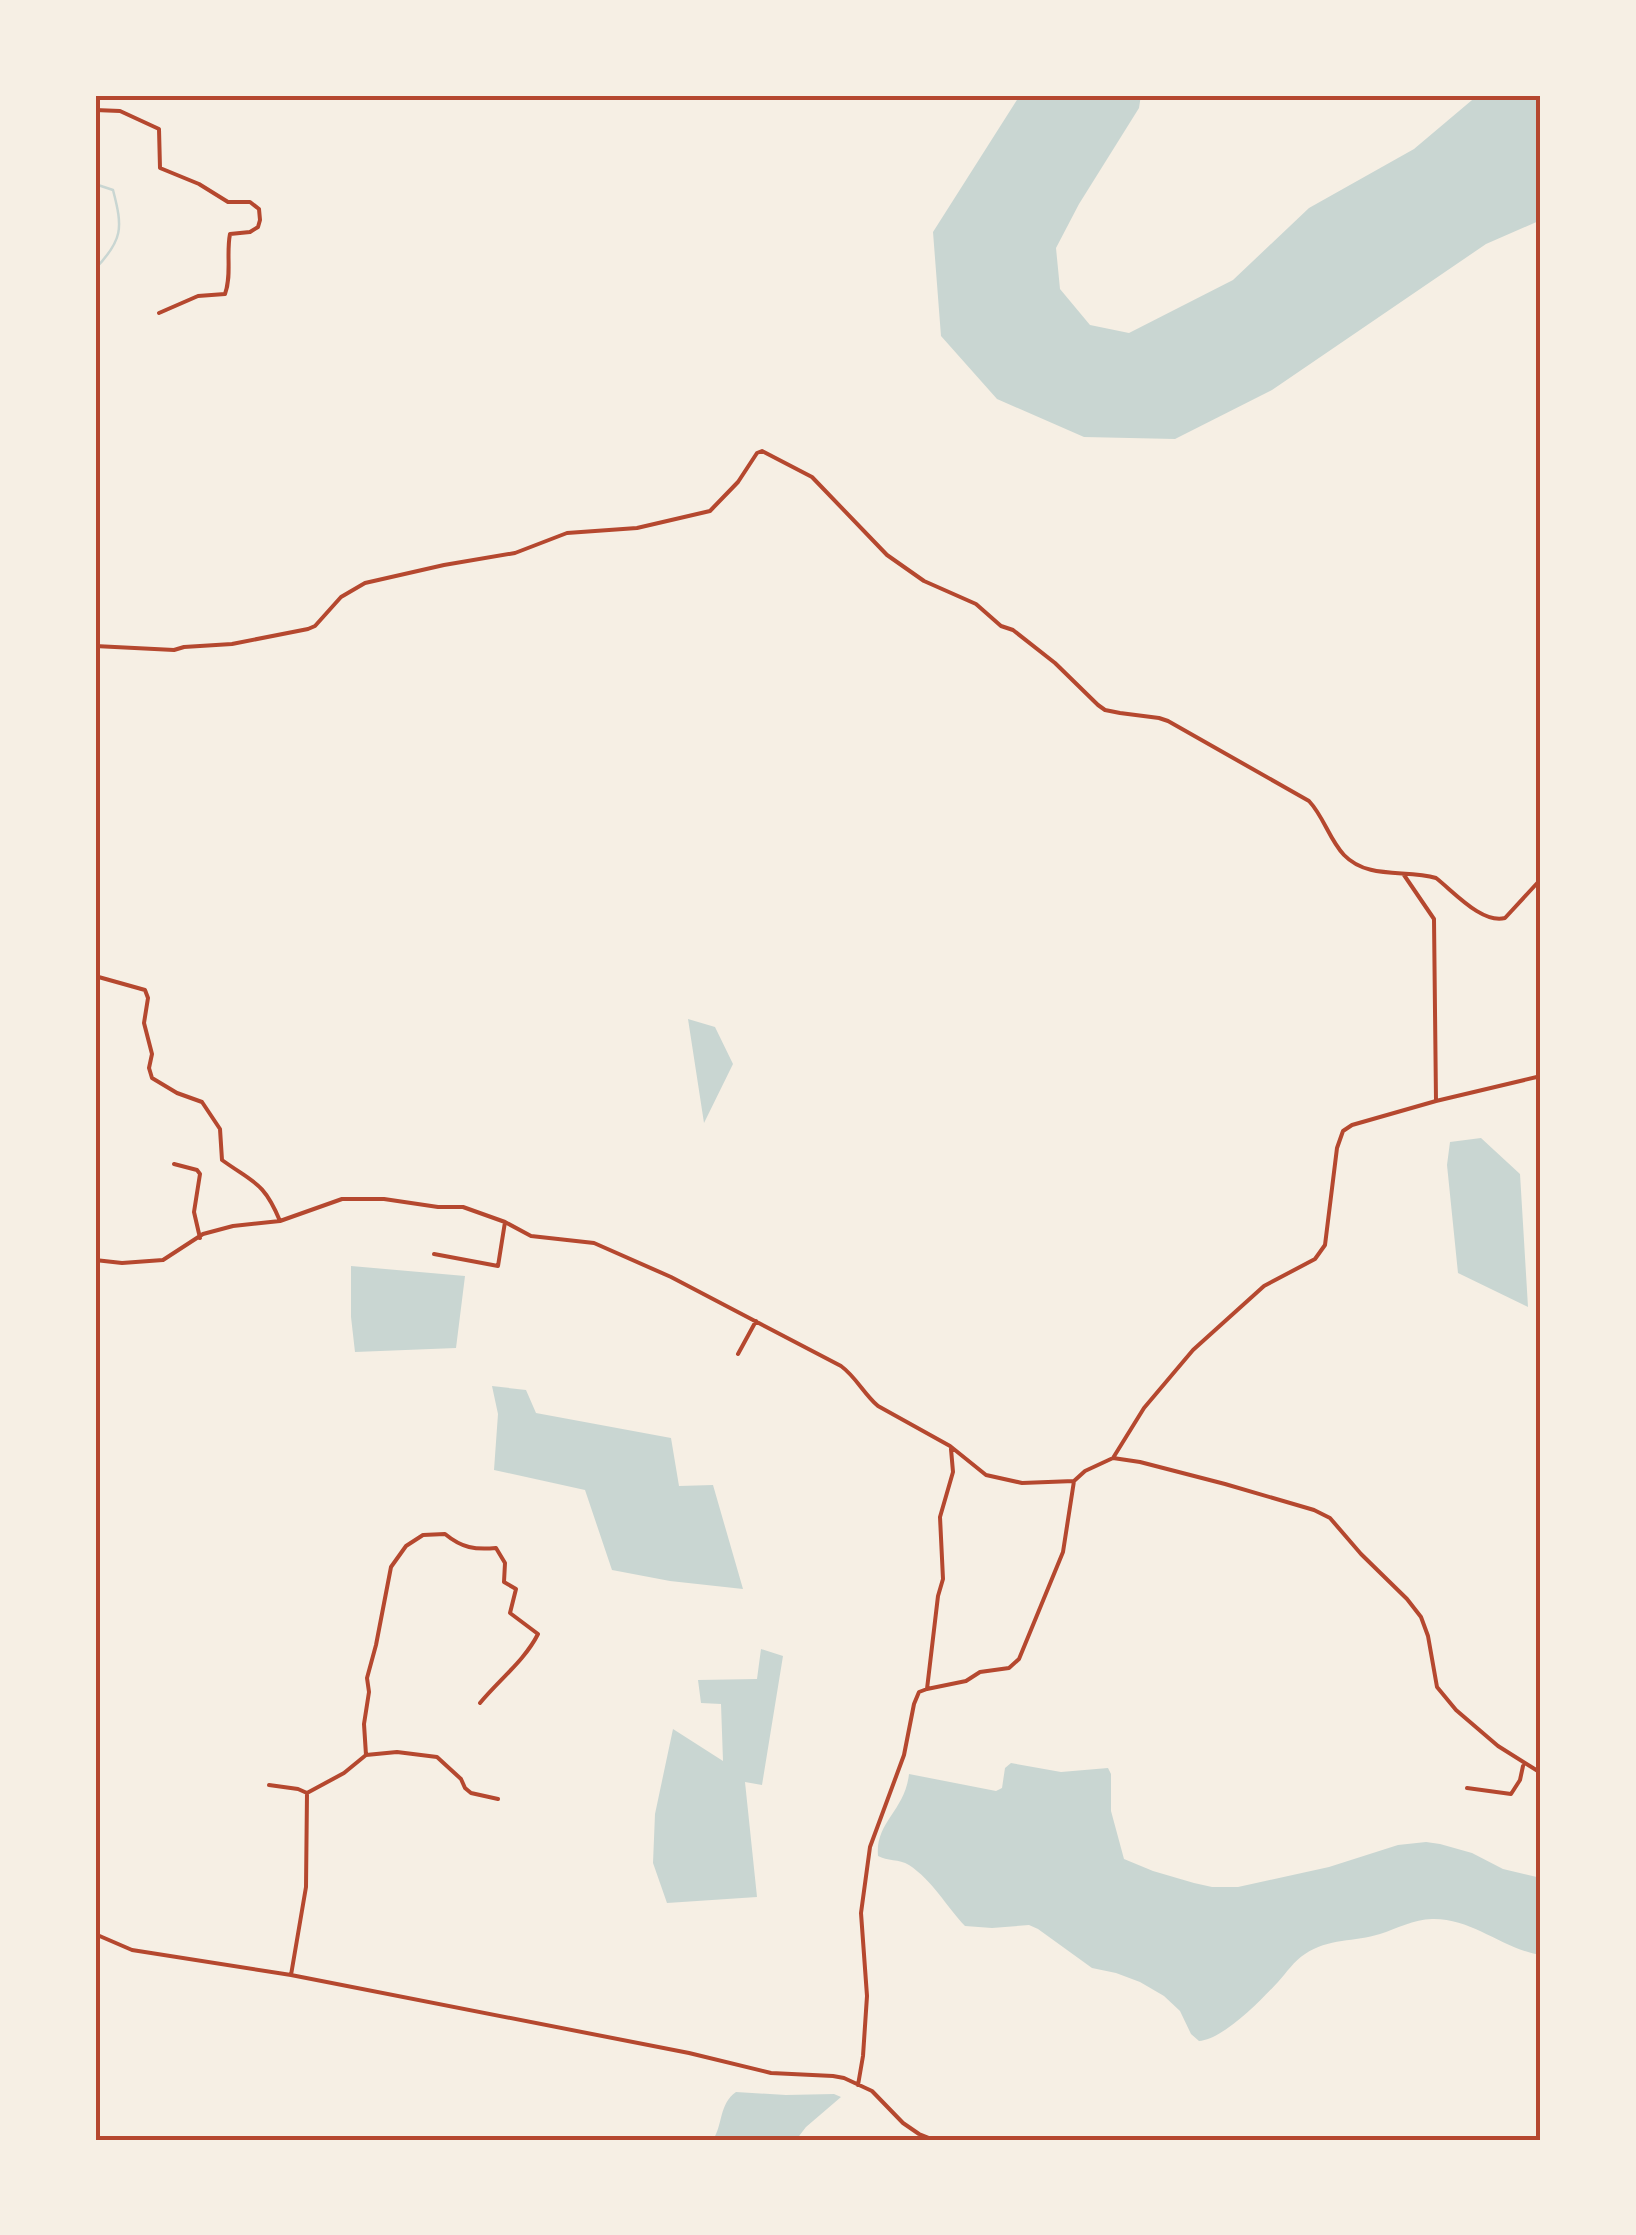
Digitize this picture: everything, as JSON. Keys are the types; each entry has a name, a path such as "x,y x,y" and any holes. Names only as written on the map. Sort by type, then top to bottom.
{"street":[{"path":"95,110 120,111 159,129 160,168 199,184 228,202 250,202 259,208 258,227 230,234 229,283 225,294 198,296 159,313"},
{"path":"95,646 174,650 308,630 341,598 365,583 515,553 567,533 637,528 710,511 738,482 756,452 762,451 812,477 888,555 924,581 976,604 1001,626 1013,630 1104,710 1159,718 1309,801 1321,814 1337,846 1354,863 1386,873 1436,878 1486,918 1500,920 1541,879"},
{"path":"1404,874 1434,920 1436,1101"},
{"path":"95,976 145,990 148,998 144,1023 152,1054 152,1078 202,1102 220,1128 222,1160 256,1180 271,1199 280,1221"},
{"path":"1114,1458 1144,1408 1193,1350 1264,1286 1315,1259 1325,1245 1336,1148 1344,1131 1352,1125 1436,1101 1541,1076"},
{"path":"174,1164 200,1174 194,1212 200,1238"},
{"path":"95,1260 164,1260 203,1234 232,1226 280,1221 332,1201 384,1199 463,1208 505,1222 531,1236 594,1244 671,1277 841,1366 878,1406 950,1446 986,1475 1022,1483 1074,1481"},
{"path":"434,1254 498,1266 505,1222"},
{"path":"738,1354 756,1321"},
{"path":"927,1690 943,1579 940,1517 953,1472 950,1446"},
{"path":"858,2086 867,1996 861,1914 870,1848 904,1755 918,1692 966,1681 980,1672 1009,1668 1018,1659 1063,1552 1074,1481 1085,1471 1114,1458 1140,1462 1314,1510 1330,1518 1421,1617 1437,1687 1456,1710 1498,1746 1541,1773"},
{"path":"366,1754 367,1678 391,1567 406,1546 423,1535 446,1534 459,1546 496,1548 505,1563 504,1582 516,1589 510,1613 538,1634 529,1652 480,1703"},
{"path":"306,1793 344,1773 366,1754 397,1752 437,1757 471,1793 498,1799"},
{"path":"1467,1788 1511,1794 1524,1764"},
{"path":"269,1784 306,1793"},
{"path":"292,1976 306,1887 306,1793"},
{"path":"95,1934 132,1950 292,1976 689,2052 752,2069 833,2076 872,2091 903,2123 934,2140"}],"shaded area":[{"path":"1020,95 1141,95 1139,108 1056,248 1060,289 1090,325 1129,333 1233,280 1309,208 1414,149 1478,95 1541,95 1541,220 1486,244 1272,390 1175,439 1084,437 997,399 941,336 933,232"},
{"path":"688,1019 715,1027 733,1064 704,1123"},
{"path":"1481,1138 1520,1174 1528,1307 1458,1273 1447,1165 1450,1142"},
{"path":"351,1266 465,1276 456,1348 355,1352"},
{"path":"492,1386 526,1390 536,1413 671,1438 679,1486 713,1485 743,1589 612,1570 585,1490 494,1470 498,1414"},
{"path":"761,1649 783,1656 762,1785 745,1782 757,1897 667,1903 653,1863 655,1814 673,1729 723,1761 721,1704 701,1703 698,1680 757,1679"},
{"path":"1011,1763 1061,1772 1108,1768 1111,1811 1124,1859 1212,1887 1238,1887 1329,1867 1398,1845 1426,1842 1472,1853 1503,1869 1541,1878 1541,1955 1461,1923 1419,1921 1314,1949 1297,1960 1242,2018 1199,2041 1191,2034 1180,2011 1140,1982 1092,1968 1029,1925 965,1926 918,1871 878,1856 881,1834 902,1798 909,1774 996,1791 1002,1788 1005,1768"},
{"path":"736,2092 841,2097 796,2140 713,2140 727,2102"}],"waterway":[{"path":"95,184 113,190 119,224 116,241 95,269"}]}
